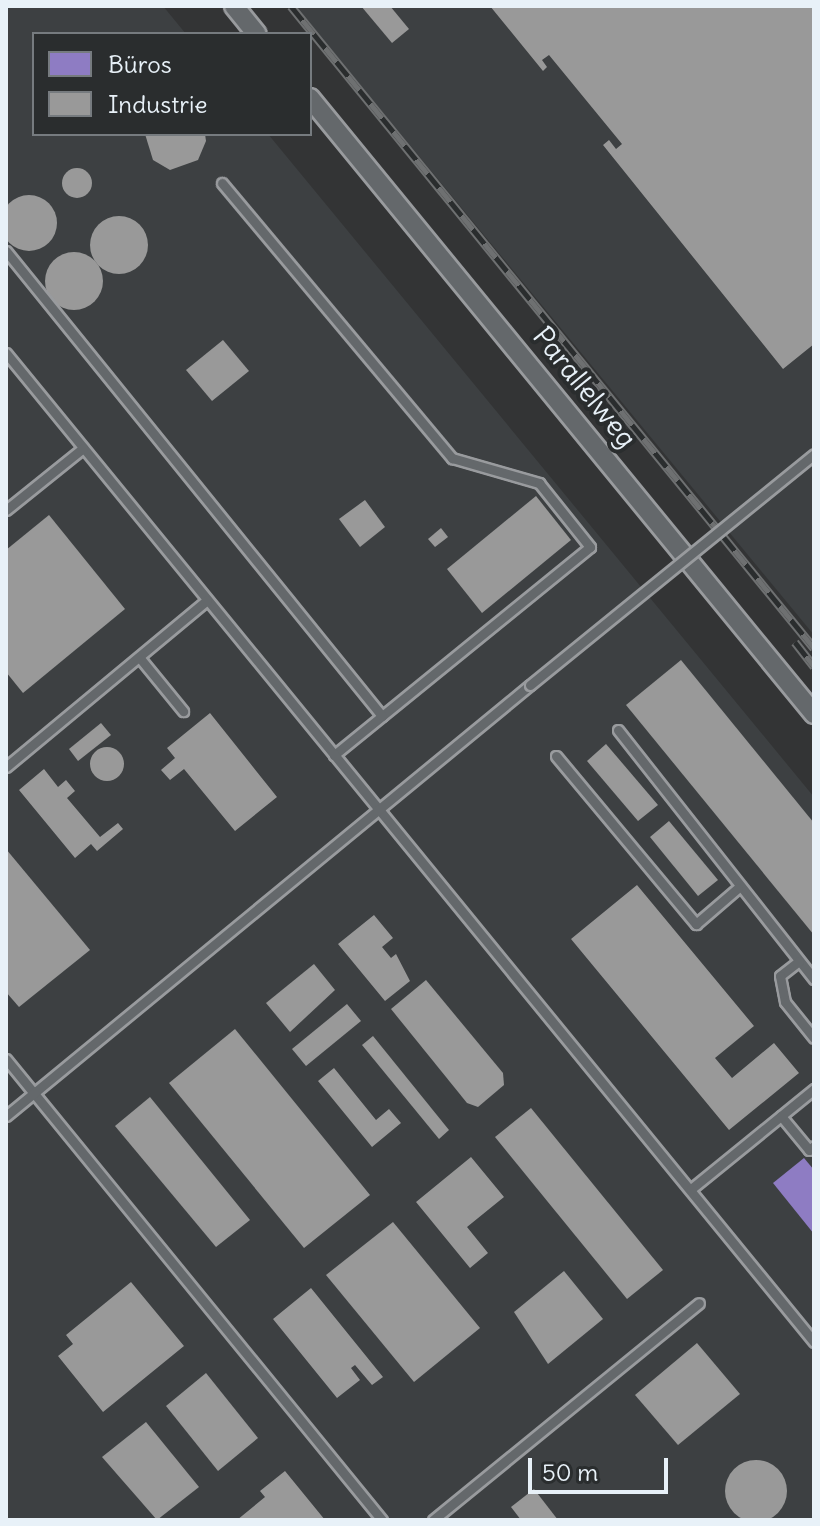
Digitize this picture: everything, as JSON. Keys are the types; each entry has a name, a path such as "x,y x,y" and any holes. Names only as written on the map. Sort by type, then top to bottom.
{"street":[{"path":"234,6 255,32"},
{"name":"Parallelweg","path":"312,100 814,714"}],"lane":[{"path":"222,183 452,458 539,483 590,547 334,755"},
{"path":"6,251 382,716"},
{"path":"6,353 814,1342"},
{"path":"6,510 83,448"},
{"path":"6,1116 378,808 814,454"},
{"path":"6,767 207,600"},
{"path":"139,657 183,711"},
{"path":"618,730 738,888 814,979"},
{"path":"556,756 696,924 738,888"},
{"path":"799,961 780,976 785,1002 814,1038"},
{"path":"6,1059 382,1520"},
{"path":"691,1189 814,1089"},
{"path":"781,1116 809,1150 814,1146"},
{"path":"433,1520 699,1303"}],"shaded area":[{"path":"6,6 163,6 184,32 32,32 32,136 270,136 814,797 814,1520 6,1520"},
{"path":"295,6 814,6 814,635"}],"building: Büros":[{"path":"804,1158 814,1170 814,1234 773,1183"}],"building: Industrie":[{"path":"361,6 390,6 409,29 392,43"},
{"path":"490,6 814,6 814,344 783,369 603,145 609,140 616,149 622,144 549,55 542,60 547,67 543,71"},
{"path":"146,136 205,136 198,160 170,170 153,160"},
{"path":"77,168 88,172 92,183 88,194 77,198 66,194 62,183 66,172"},
{"path":"29,195 49,203 57,223 49,243 29,251 9,243 1,223 9,203"},
{"path":"119,216 140,224 148,245 140,266 119,274 98,266 90,245 98,224"},
{"path":"74,252 85,254 94,261 101,270 101,292 94,301 85,308 74,310 63,308 54,301 47,292 45,281 47,270 54,261 63,254"},
{"path":"223,340 249,371 212,401 186,370"},
{"path":"536,496 571,540 482,613 447,569"},
{"path":"365,500 385,527 360,547 339,519"},
{"path":"49,515 125,609 23,693 6,672 6,550"},
{"path":"441,528 448,537 435,547 428,539"},
{"path":"681,660 814,823 814,935 626,705"},
{"path":"210,713 277,797 235,831 184,769 170,780 161,770 175,758 167,748"},
{"path":"101,723 111,735 78,761 69,749"},
{"path":"606,744 658,805 638,821 587,761"},
{"path":"107,747 119,752 124,764 119,776 107,781 95,776 90,764 95,752"},
{"path":"44,769 58,787 66,780 75,791 67,798 100,837 118,823 123,829 97,851 91,844 75,858 19,790"},
{"path":"669,821 718,880 698,896 650,837"},
{"path":"6,849 90,950 19,1007 6,992"},
{"path":"637,885 754,1026 715,1058 732,1078 774,1043 799,1073 729,1130 571,939"},
{"path":"374,915 393,938 382,947 391,958 396,954 410,981 385,1001 338,944"},
{"path":"314,964 335,990 290,1032 266,1003"},
{"path":"426,980 503,1073 504,1085 478,1107 467,1103 391,1009"},
{"path":"347,1004 361,1021 306,1066 292,1049"},
{"path":"235,1029 370,1195 304,1248 169,1083"},
{"path":"373,1036 449,1130 439,1139 362,1045"},
{"path":"334,1068 376,1120 389,1109 401,1123 372,1147 318,1081"},
{"path":"150,1097 250,1220 216,1247 115,1126"},
{"path":"531,1108 663,1270 627,1299 495,1137"},
{"path":"471,1157 504,1197 467,1227 488,1253 470,1268 416,1202"},
{"path":"393,1222 480,1328 414,1382 326,1275"},
{"path":"564,1271 603,1319 548,1364 514,1312"},
{"path":"131,1282 184,1346 103,1412 58,1356 73,1344 66,1335"},
{"path":"311,1288 383,1377 372,1385 355,1365 351,1368 360,1380 337,1398 273,1319"},
{"path":"697,1343 740,1394 678,1445 635,1395"},
{"path":"206,1373 258,1438 218,1471 166,1406"},
{"path":"146,1422 199,1487 157,1520 102,1457"},
{"path":"756,1460 768,1462 778,1469 785,1479 785,1503 778,1513 768,1520 756,1522 744,1520 734,1513 727,1503 725,1491 727,1479 734,1469 744,1462"},
{"path":"285,1471 325,1520 237,1520 265,1497 260,1491"},
{"path":"534,1489 558,1520 521,1520 511,1507"}],"railway":[{"path":"291,6 814,648"},
{"path":"795,642 814,666"}]}
